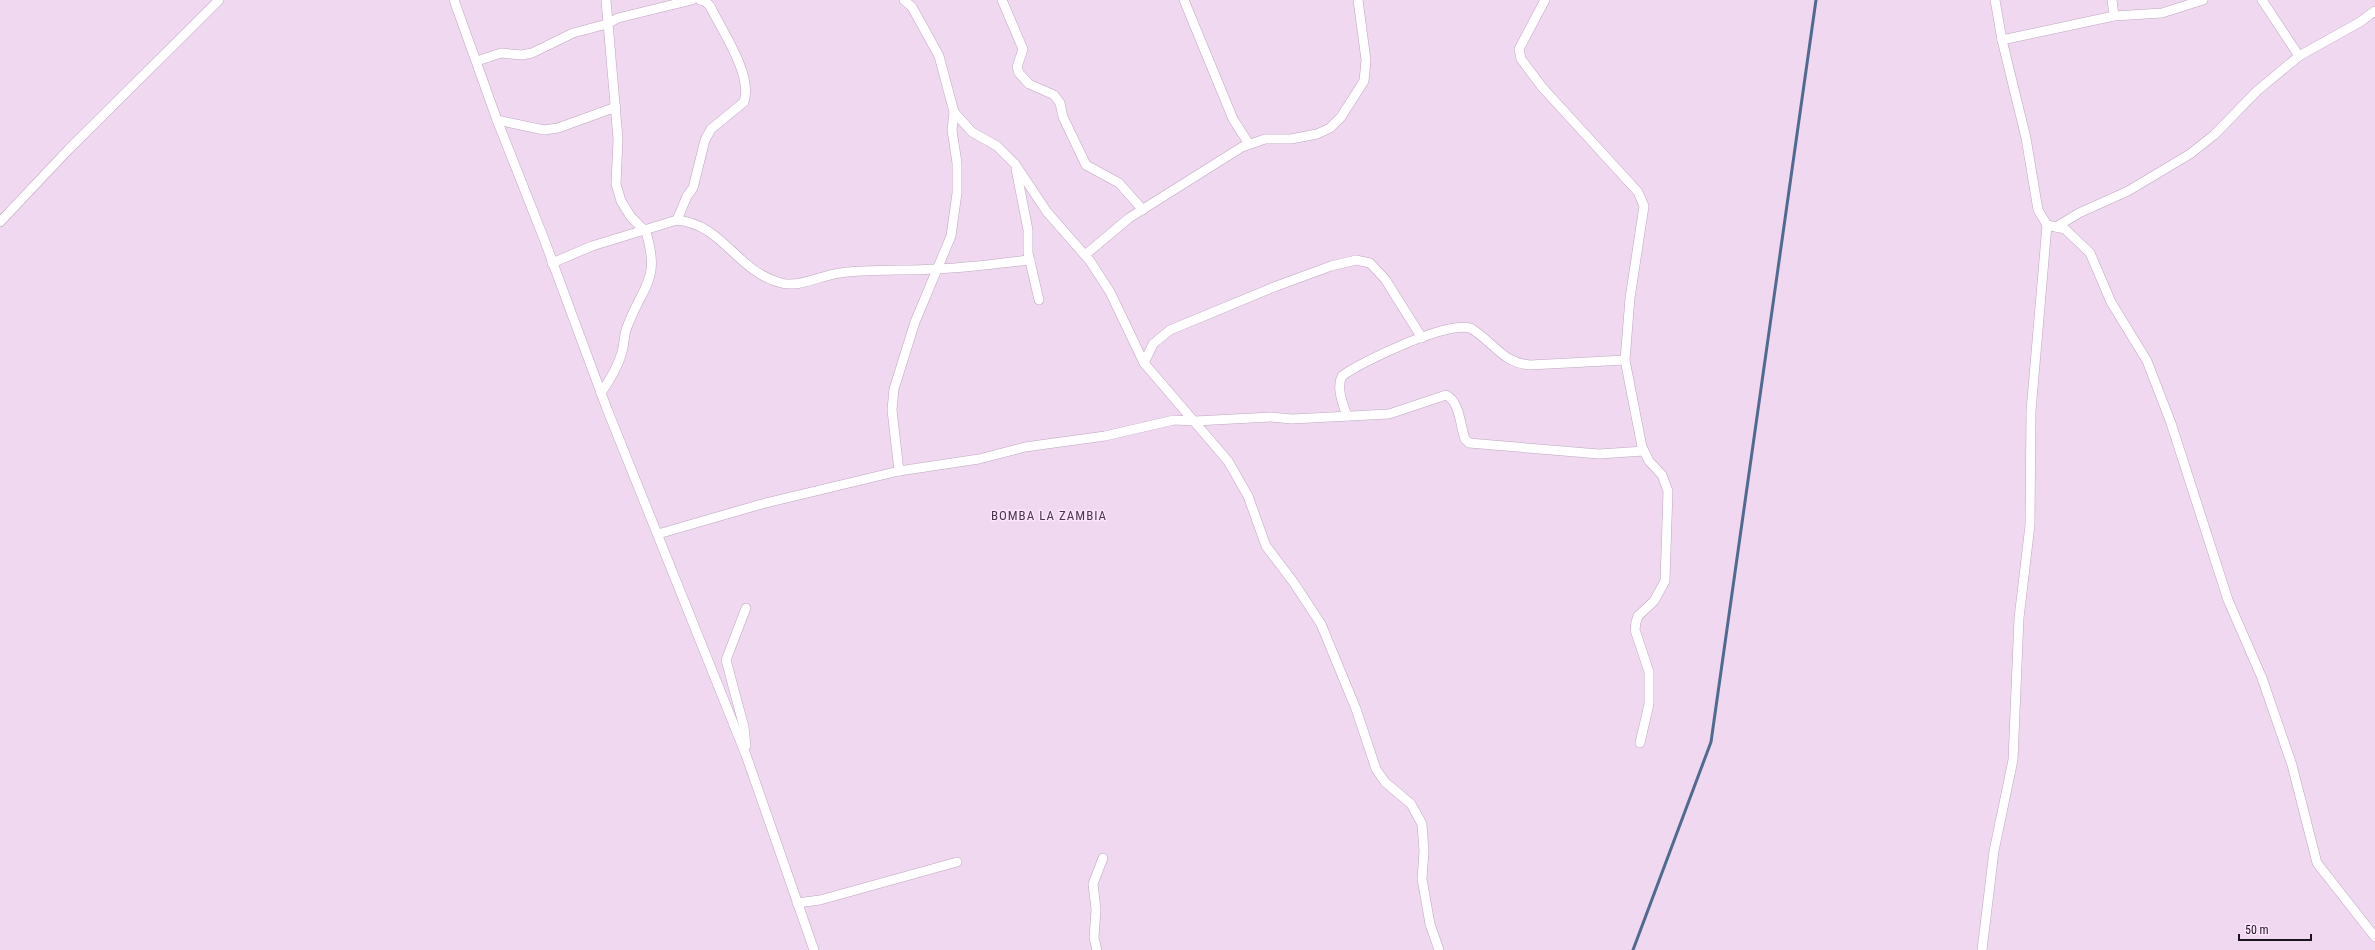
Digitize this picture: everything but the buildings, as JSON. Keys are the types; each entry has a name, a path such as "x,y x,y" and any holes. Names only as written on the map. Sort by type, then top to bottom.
{"street":[{"path":"0,222 68,150 219,0"},
{"path":"454,0 497,120 601,393 746,755 814,950"},
{"path":"601,393 614,372 622,351 626,331 651,276 652,250 644,229 631,217 620,201 616,184 618,138 616,107 606,24 606,0"},
{"path":"477,61 501,53 522,55 532,54 573,33 606,24 638,12 692,0"},
{"path":"677,220 687,196 693,188 705,140 711,129 744,102 746,97 746,86 742,69 710,6 704,0"},
{"path":"899,471 892,410 894,389 915,322 951,236 957,193 957,163 952,130 954,112 938,56 912,7 904,0"},
{"path":"1002,0 1023,49 1017,67 1021,76 1029,84 1054,95 1060,103 1063,117 1086,165 1119,183 1143,210"},
{"path":"1184,0 1233,119 1249,144"},
{"path":"1085,255 1103,238 1143,210 1249,144 1265,139 1290,139 1317,134 1330,128 1341,117 1364,81 1366,60 1358,0"},
{"path":"1545,0 1519,48 1521,59 1542,87 1624,174 1638,192 1644,206 1630,298 1625,360 1644,451 1649,461 1662,475 1668,491 1665,581 1654,601 1638,616 1635,630 1649,672 1649,704 1640,743"},
{"path":"1995,0 2002,40 2026,138 2038,210 2052,226 2065,229 2090,253 2111,302 2147,361 2171,423 2228,600 2262,678 2292,766 2317,863 2375,937"},
{"path":"2112,0 2114,16"},
{"path":"2002,40 2114,16 2162,12 2203,0"},
{"path":"2262,0 2299,56"},
{"path":"2052,226 2128,191 2190,154 2214,135 2257,91 2299,56 2360,22 2375,11"},
{"path":"497,120 544,130 558,128 616,107"},
{"path":"954,112 972,132 996,146 1015,164 1047,212 1085,255 1110,292 1144,363 1228,460 1248,496 1266,546 1294,583 1321,624 1356,709 1379,776 1411,804 1422,824 1424,851 1422,879 1430,924 1439,950"},
{"path":"1015,164 1028,230 1030,260 1039,300"},
{"path":"552,263 592,246 677,220 691,222 702,227 730,249 746,267 782,284 806,281 838,273 885,269 937,269 1030,260"},
{"path":"1982,950 1994,851 2013,760 2019,618 2030,524 2031,411 2052,226"},
{"path":"1144,363 1154,344 1170,330 1274,287 1331,266 1356,260 1370,263 1385,279 1422,338"},
{"path":"1347,416 1340,392 1339,380 1342,376 1385,352 1448,328 1461,326 1471,328 1516,364 1625,360"},
{"path":"658,534 762,504 899,471 979,459 1025,447 1105,436 1174,420 1195,421 1389,414 1446,395 1452,398 1456,407 1464,439 1469,443 1599,454 1644,451"},
{"path":"746,608 726,660 744,727 747,750"},
{"path":"1097,950 1094,938 1096,909 1094,884 1103,858"},
{"path":"797,903 820,900 957,862"}],"waterway":[{"path":"1633,950 1711,742 1816,0"}],"district":[{"name":"BOMBA LA ZAMBIA","path":"1049,515"}]}
